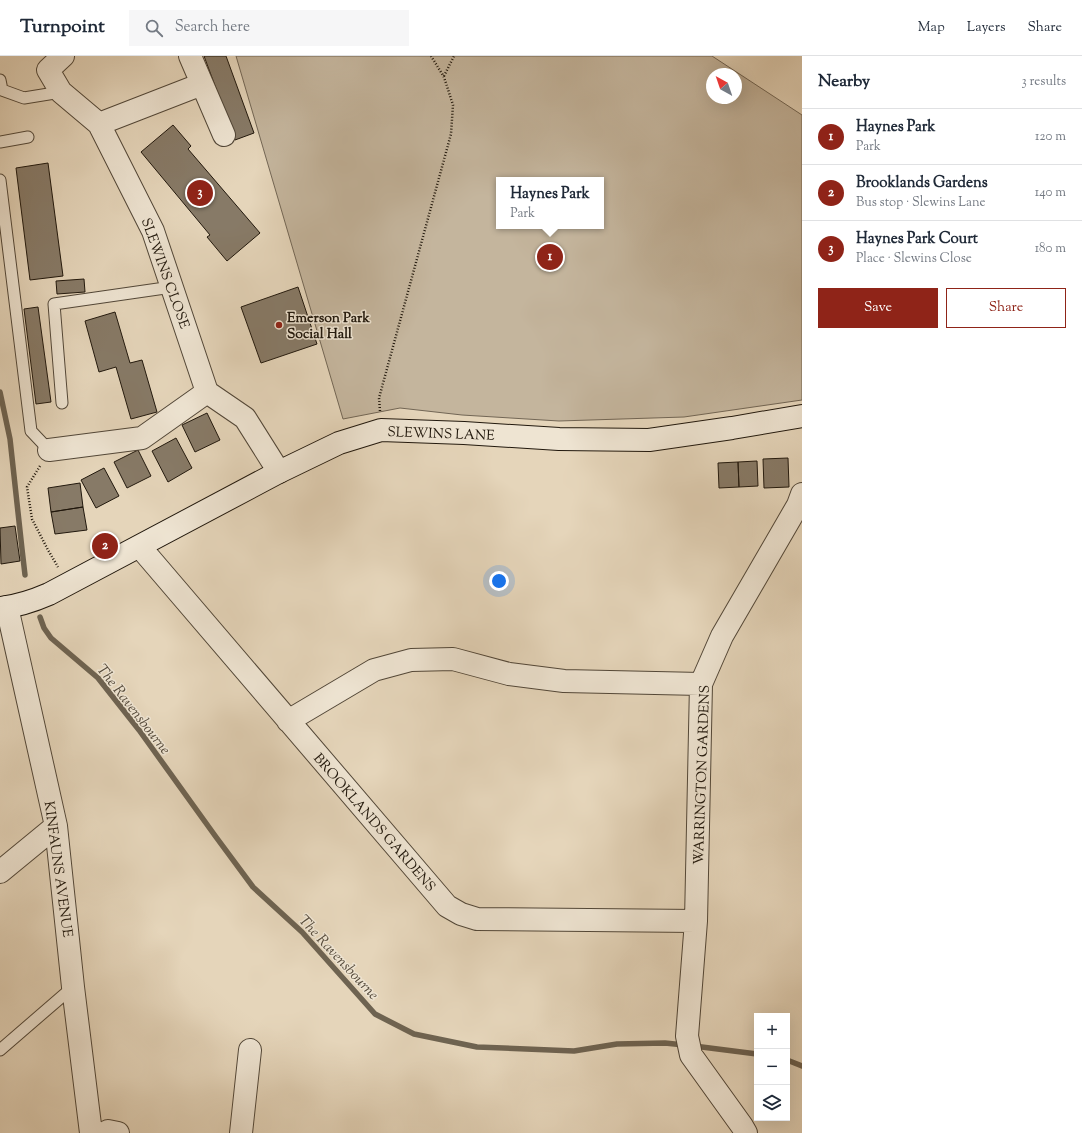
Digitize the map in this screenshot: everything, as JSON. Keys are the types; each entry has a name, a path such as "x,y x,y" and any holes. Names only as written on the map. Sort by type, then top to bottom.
{"street":[{"name":"SLEWINS CLOSE","path":"63,56 48,70 61,92 99,124 153,231 207,392"},
{"path":"190,56 224,135"},
{"path":"99,124 202,84"},
{"path":"49,450 142,438 207,392 245,418 279,472"},
{"name":"SLEWINS LANE","path":"3,608 33,601 140,547 279,472 339,443 381,430 559,439 649,440 802,416"},
{"name":"WARRINGTON GARDENS","path":"746,1133 689,1046 696,920 701,684 722,636 798,505 802,494"},
{"name":"BROOKLANDS GARDENS","path":"140,547 447,906 461,914 477,919 696,920"},
{"name":"KINFAUNS AVENUE","path":"3,608 56,826 73,987 91,1133"},
{"path":"288,721 374,670 411,660 453,659 509,674 564,681 701,684"},
{"path":"0,872 56,826"},
{"path":"241,1133 250,1050"},
{"path":"105,1133 108,1131 118,1133"}],"lane":[{"path":"0,80 2,90 24,98 61,92"},
{"path":"0,142 28,137"},
{"path":"0,180 30,431 49,450"},
{"path":"62,403 54,304 172,287"},
{"path":"0,1050 73,987"}],"path":[{"path":"381,430 379,398 451,134 453,106 444,77 431,56"},
{"path":"444,77 454,56"},
{"path":"49,450 27,487 32,519 48,550 69,584"}],"shaded area":[{"path":"236,56 712,56 730,68 706,68 706,104 742,104 742,76 802,115 802,400 684,417 559,421 462,415 400,408 343,419"}],"building":[{"path":"204,56 226,56 254,133 235,140"},
{"path":"173,125 191,146 188,149 260,233 227,261 207,237 210,235 141,152"},
{"path":"48,163 63,276 30,280 16,168"},
{"path":"84,279 85,292 57,294 56,281"},
{"name":"Emerson Park Social Hall","path":"298,287 317,344 261,363 241,307"},
{"path":"38,307 51,402 36,404 24,309"},
{"path":"115,312 130,363 142,360 157,412 131,419 116,367 99,372 85,321"},
{"path":"207,413 220,440 195,452 182,425"},
{"path":"176,438 192,468 168,482 152,451"},
{"path":"138,450 151,476 127,488 114,462"},
{"path":"788,458 789,487 764,488 763,459"},
{"path":"757,461 758,486 739,487 738,462"},
{"path":"738,462 739,487 719,488 718,463"},
{"path":"104,468 119,496 96,508 81,480"},
{"path":"80,483 83,507 51,512 48,488"},
{"path":"83,507 87,530 55,534 51,512"},
{"path":"15,526 20,561 1,564 0,528"}],"waterway":[{"name":"The Ravensbourne","path":"0,392 10,439 25,575"},
{"name":"The Ravensbourne","path":"40,617 44,628 51,638 98,678 139,730 253,887 302,932 375,1014 414,1034 477,1047 574,1051 617,1044 665,1043 684,1045"},
{"name":"The Ravensbourne","path":"694,1046 754,1054"},
{"name":"The Ravensbourne","path":"790,1061 802,1066"}],"place":[{"name":"Haynes Park Court","path":"200,193"},
{"name":"Haynes Park","path":"550,257"},
{"name":"Emerson Park Social Hall","path":"279,325"},
{"name":"Brooklands Gardens","path":"105,546"}]}
